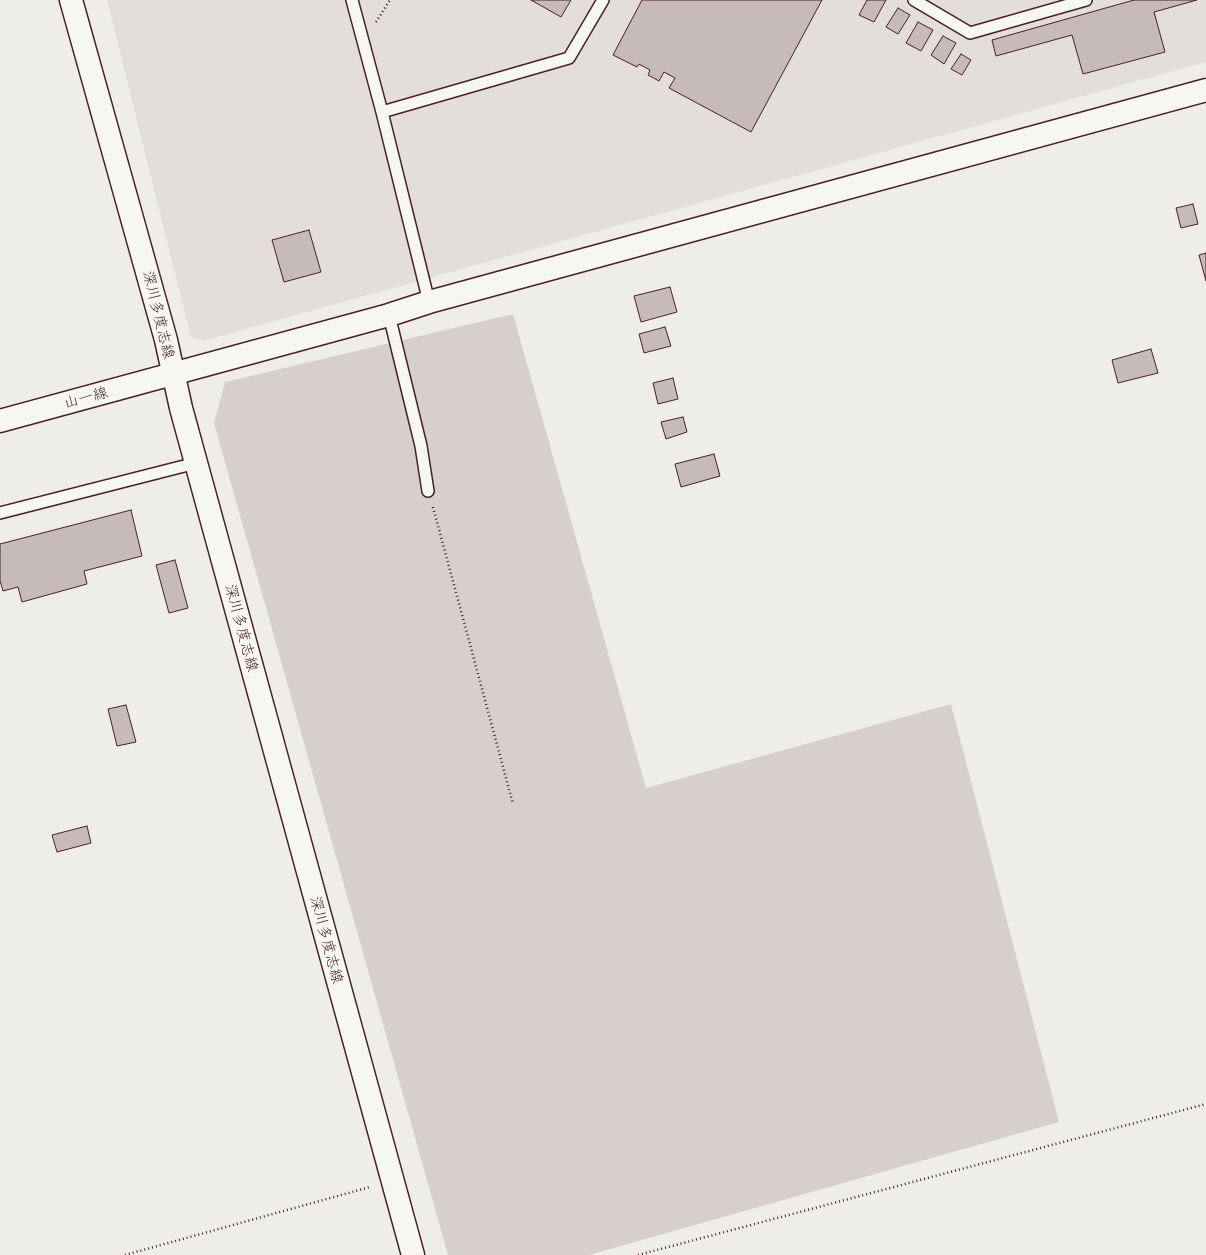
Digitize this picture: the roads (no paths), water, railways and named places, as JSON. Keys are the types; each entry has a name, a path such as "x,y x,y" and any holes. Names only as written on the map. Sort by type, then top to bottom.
{"main road":[{"name":"深川多度志線","path":"71,0 166,340 172,374 196,463 413,1255"},
{"name":"山一線","path":"0,421 389,315 429,302 1206,90"}],"lane":[{"path":"352,0 382,112 429,302"},
{"path":"382,112 569,58 603,0"},
{"path":"914,0 970,32 1086,0"},
{"path":"389,315 422,446 428,491"},
{"path":"0,513 196,463"}]}
